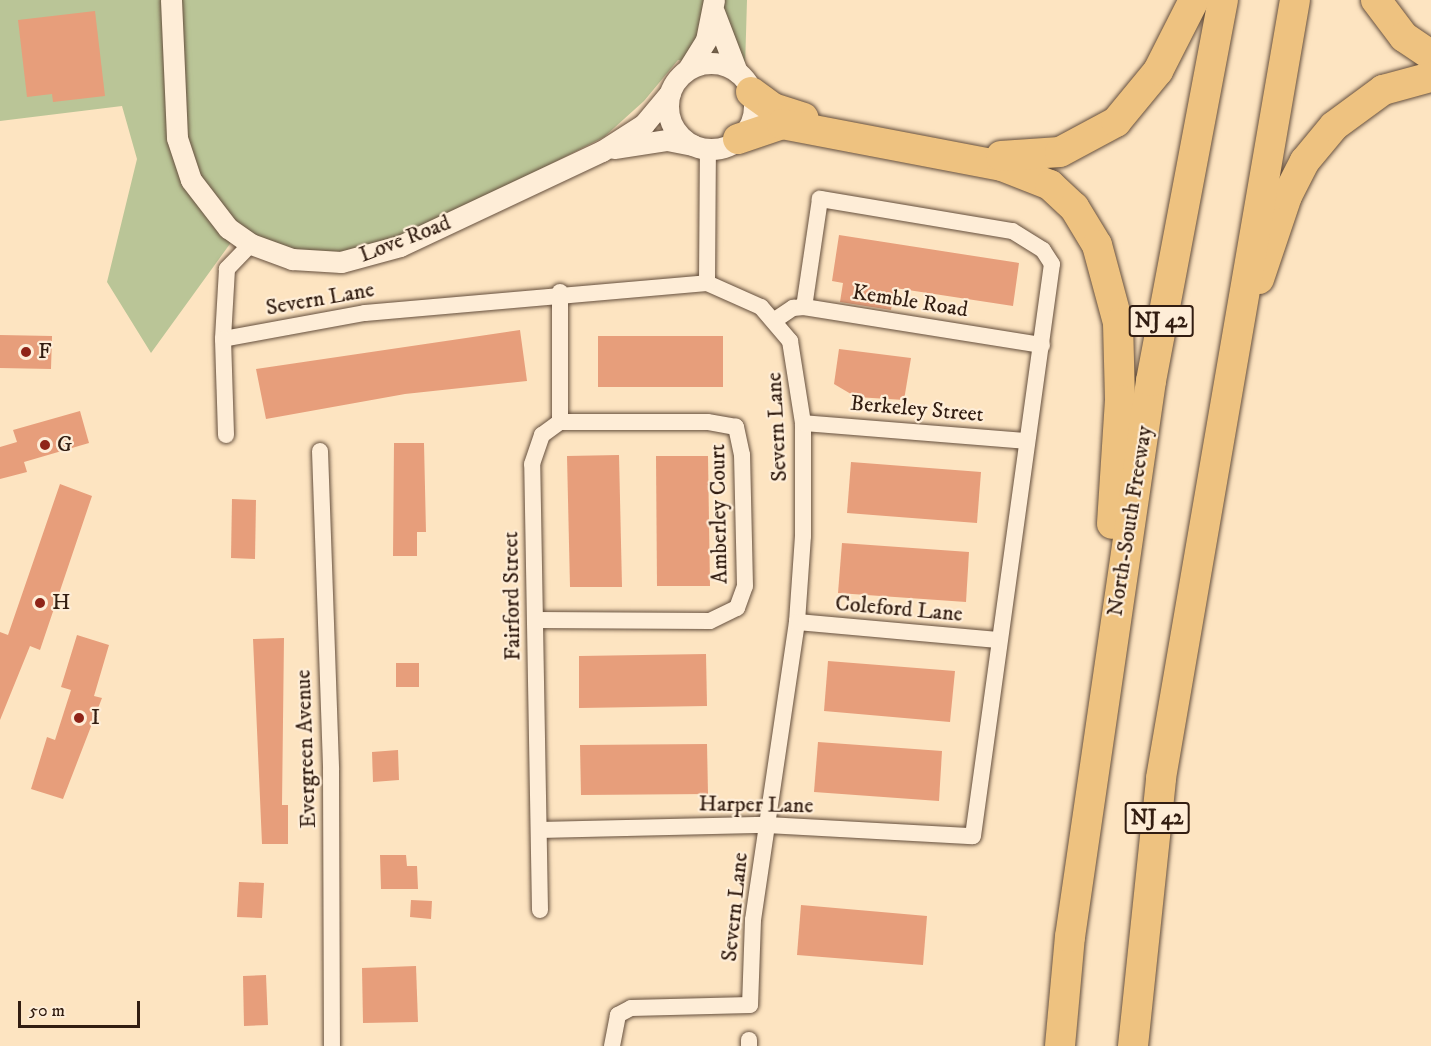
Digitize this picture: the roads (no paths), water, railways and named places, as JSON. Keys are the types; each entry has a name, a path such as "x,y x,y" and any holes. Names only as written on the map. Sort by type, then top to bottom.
{"highway":[{"path":"744,82 792,116 1001,156 1046,156 1092,139 1131,107 1172,48 1194,0"},
{"name":"North-South Freeway","path":"1060,1046 1111,644 1177,224 1223,0"},
{"name":"NJ 42","path":"1133,1046 1161,778 1216,441 1295,0"},
{"path":"1376,0 1404,37 1431,55"},
{"path":"1216,441 1262,267 1305,161 1334,126 1371,97 1431,76"},
{"path":"738,139 762,126 782,124 1002,166 1050,185 1074,207 1097,245 1118,323 1111,644"}],"street":[{"name":"Love Road","path":"171,0 174,105 182,157 207,205 251,244 292,259 356,260 400,246 602,151 644,124 670,93"},
{"path":"714,6 744,82 752,116 738,139 702,147 674,127 670,93 702,50 714,6"},
{"path":"688,69 712,63 744,82"},
{"name":"Love Road","path":"602,151 658,141 702,147"},
{"path":"702,147 707,283"},
{"path":"775,321 793,308 804,307 820,200 1029,238 1052,264 998,640"},
{"path":"226,435 224,339 226,269 251,244"},
{"name":"Severn Lane","path":"224,339 365,313 560,292 707,283 739,294 775,321 796,361 803,423 797,622 753,920 750,1005 631,1008 618,1015 612,1046"},
{"path":"560,292 560,422"},
{"name":"Kemble Road","path":"804,307 1042,345"},
{"name":"Fairford Street","path":"540,910 532,464 542,435 560,422"},
{"name":"Amberley Court","path":"535,620 710,621 737,608 745,586 742,455 736,427 706,422 560,422"},
{"name":"Berkeley Street","path":"803,423 1026,441"},
{"name":"Evergreen Avenue","path":"320,450 331,770 332,1046"},
{"name":"Coleford Lane","path":"797,622 998,640"},
{"name":"Harper Lane","path":"539,830 767,825 973,836 998,640"}],"place":[{"name":"F","path":"26,352"},
{"name":"G","path":"45,445"},
{"name":"H","path":"40,603"},
{"name":"I","path":"79,718"}]}
